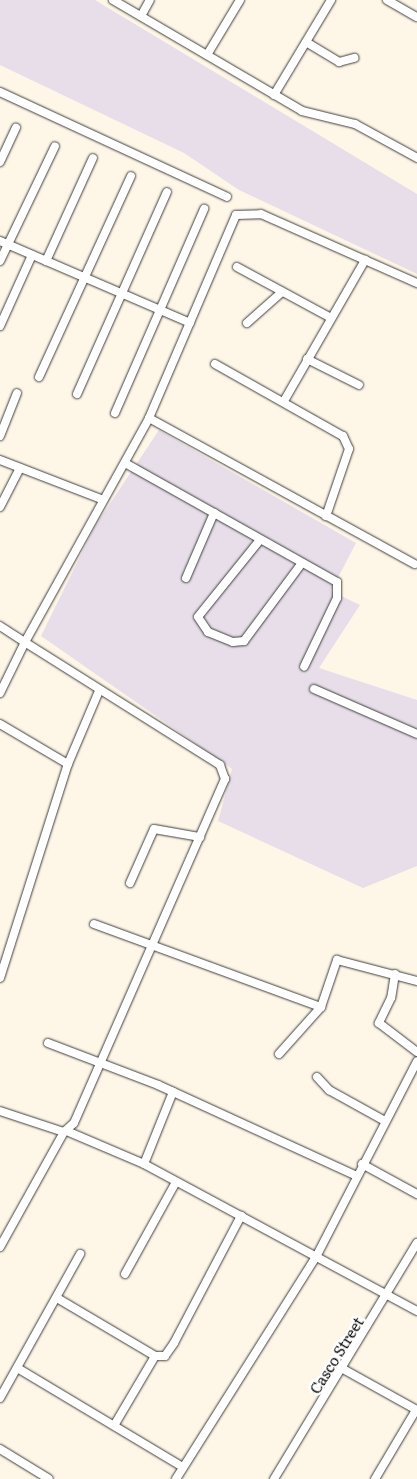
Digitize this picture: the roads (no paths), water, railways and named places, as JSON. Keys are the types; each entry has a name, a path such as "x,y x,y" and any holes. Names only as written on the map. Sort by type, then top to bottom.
{"street":[{"path":"113,0 274,95 312,115 355,124 417,158"},
{"path":"141,16 150,0"},
{"path":"207,55 240,0"},
{"path":"274,95 331,0"},
{"path":"387,0 417,17"},
{"path":"306,42 339,62 354,58"},
{"path":"0,92 227,197"},
{"path":"0,162 16,127"},
{"path":"0,261 4,242 55,146"},
{"path":"46,261 93,158"},
{"path":"39,377 86,278 131,176"},
{"path":"77,394 167,192"},
{"path":"115,413 204,209"},
{"path":"0,693 101,499 125,463 149,418 232,221 243,212 261,214 417,283"},
{"path":"4,242 190,323"},
{"path":"0,326 32,254"},
{"path":"284,401 329,318 365,260"},
{"path":"237,267 329,318"},
{"path":"247,323 282,292"},
{"path":"307,359 359,385"},
{"path":"215,364 284,401 343,436 350,449 326,516"},
{"path":"0,436 17,394"},
{"path":"149,418 415,564"},
{"path":"0,460 101,499"},
{"path":"125,463 214,513 259,541 337,582 340,589 304,667"},
{"path":"0,507 20,468"},
{"path":"186,578 214,513"},
{"path":"259,541 198,617 208,632 233,642 244,641 302,563"},
{"path":"0,626 99,691 220,765 225,778 155,945 102,1063 67,1132 0,1247"},
{"path":"314,689 417,734"},
{"path":"0,978 68,764 99,691"},
{"path":"0,724 68,764"},
{"path":"130,883 154,829 200,837"},
{"path":"94,924 321,1007"},
{"path":"279,1054 321,1007 337,960 417,981"},
{"path":"395,974 379,1023 417,1052"},
{"path":"48,1043 173,1092 357,1176"},
{"path":"176,1479 316,1257 362,1164 417,1061"},
{"path":"316,1077 329,1090 385,1122"},
{"path":"144,1164 173,1092"},
{"path":"0,1111 67,1132 144,1164 316,1257 389,1294 417,1311"},
{"path":"362,1164 417,1194"},
{"path":"124,1274 176,1182"},
{"path":"57,1298 155,1356 165,1356 174,1343 241,1216"},
{"name":"Casco Street","path":"274,1479 389,1294 417,1243"},
{"path":"0,1398 19,1369 80,1254"},
{"path":"115,1424 155,1356"},
{"path":"19,1369 115,1424 183,1467"},
{"path":"343,1369 417,1410 375,1479"},
{"path":"0,1449 49,1479"}]}
